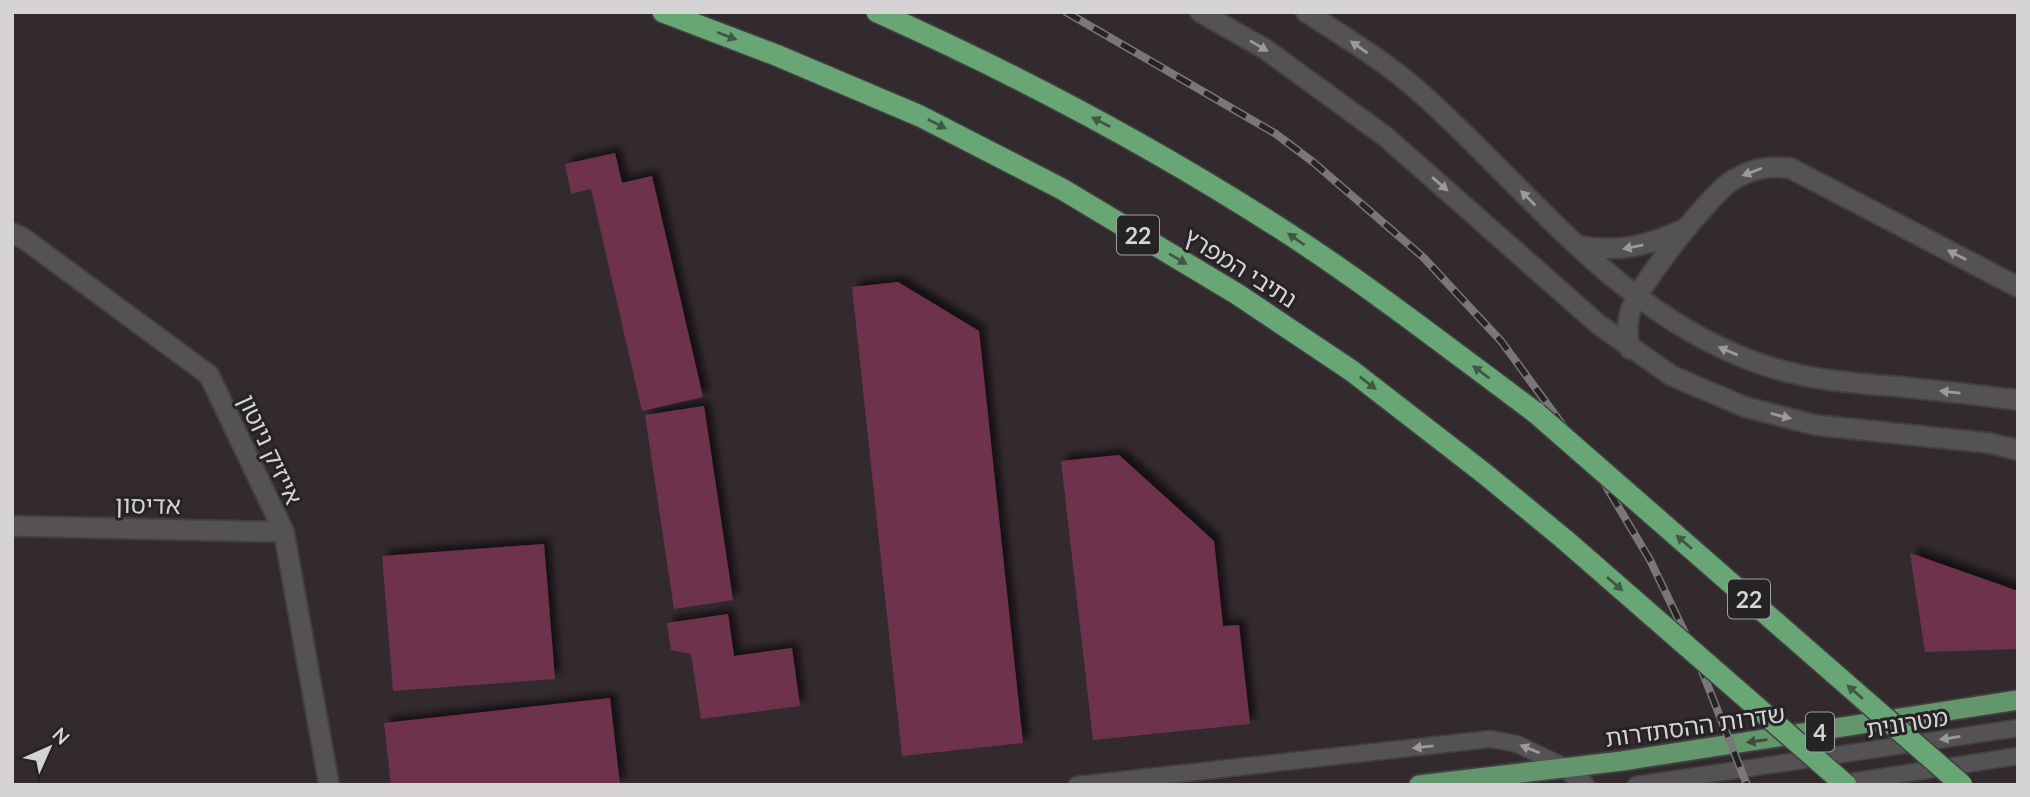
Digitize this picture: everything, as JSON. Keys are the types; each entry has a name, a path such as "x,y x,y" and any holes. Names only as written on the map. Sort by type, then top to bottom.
{"highway":[{"name":"נתיבי המפרץ","path":"663,12 776,55 920,116 1062,189 1237,294 1352,370 1485,474 1564,539 1846,785"},
{"name":"נתיבי המפרץ","path":"877,12 952,45 1153,150 1291,236 1403,314 1536,413 1962,785"},
{"name":"שדרות ההסתדרות","path":"1419,785 1769,740 2018,701"}],"street":[{"path":"1200,12 1265,49 1386,136 1563,294 1630,349 1672,376 1745,407 1815,425 1989,443 2018,450"},
{"path":"1306,12 1362,49 1422,94 1576,246 1636,298 1675,324 1723,350 1759,364 1822,380 2018,400"},
{"path":"1630,349 1628,328 1636,298 1687,228 1730,181 1768,166 1790,168 2018,287"},
{"path":"1576,246 1603,250 1633,248 1687,228"},
{"name":"אייזיק ניוטון","path":"12,233 23,238 209,375 284,532 329,785"},
{"name":"אדיסון","path":"12,526 284,532"},
{"path":"1567,768 1584,785"}],"lane":[{"name":"מטרונית","path":"1636,785 2018,728"},
{"path":"1077,785 1491,739 1517,744 1567,768"},
{"name":"מטרונית","path":"1831,785 2018,756"}],"shaded area":[{"path":"12,12 2018,12 2018,785 12,785"}],"building":[{"path":"615,153 622,183 652,176 703,397 642,411 591,189 571,194 565,164"},
{"path":"898,282 979,331 1023,743 902,756 852,287"},
{"path":"704,406 733,600 674,609 645,415"},
{"path":"1119,455 1214,541 1223,626 1239,625 1250,724 1093,740 1061,461"},
{"path":"544,544 555,679 393,691 382,556"},
{"path":"1910,553 2018,591 2018,649 1925,652"},
{"path":"728,614 734,656 792,648 800,706 701,719 691,654 671,650 667,623"},
{"path":"610,698 620,785 391,785 384,723"}],"railway":[{"path":"1066,12 1276,134 1313,162 1423,257 1501,341 1600,476 1650,560 1696,656 1747,785"}]}
